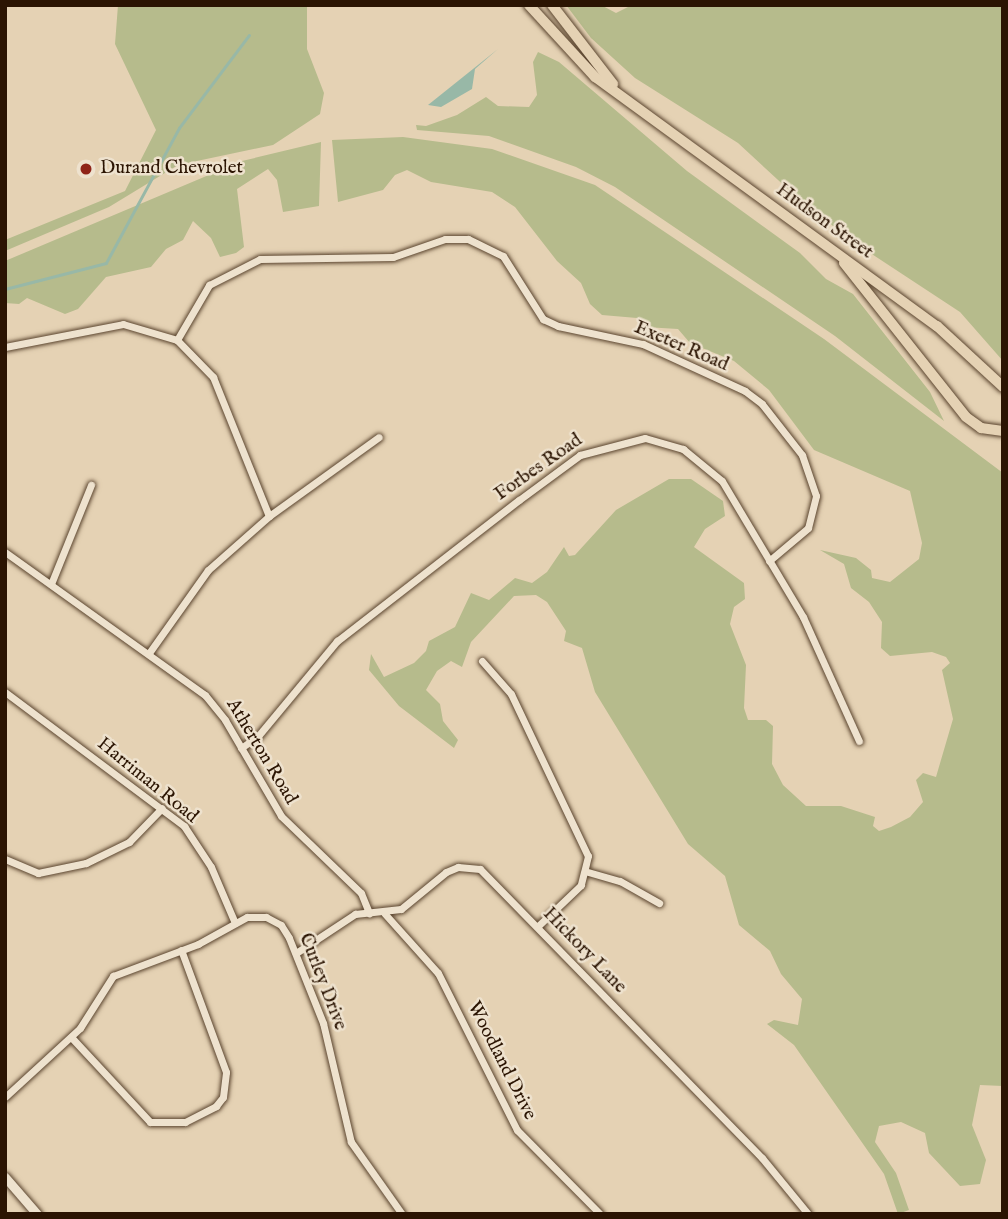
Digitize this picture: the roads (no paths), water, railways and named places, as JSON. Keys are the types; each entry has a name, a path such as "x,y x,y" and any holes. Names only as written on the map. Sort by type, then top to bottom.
{"main road":[{"name":"Hudson Street","path":"529,5 590,71 950,337 1002,385"},
{"name":"Hudson Street","path":"552,5 619,92"},
{"path":"816,237 857,278 971,422 986,430 1003,431"}],"street":[{"name":"Exeter Road","path":"177,340 209,285 260,259 393,257 445,239 468,239 503,256 543,319 558,326 643,344 745,391 762,404 802,455 816,496 808,528 769,561"},
{"path":"5,347 123,324 177,340 212,377 269,516"},
{"path":"149,653 208,570 269,516 379,437"},
{"name":"Forbes Road","path":"242,748 258,736 337,642 594,448 645,438 694,456 722,481 803,617 859,741"},
{"path":"51,584 91,485"},
{"name":"Atherton Road","path":"5,552 149,653 212,702 281,816 361,892 369,913"},
{"path":"482,661 504,683 517,705 584,846 588,872 577,890 538,926"},
{"name":"Harriman Road","path":"5,692 184,826 203,853 235,923"},
{"path":"5,859 38,873 86,863 129,842 162,808"},
{"name":"Hickory Lane","path":"385,914 407,905 446,872 470,866 490,876 762,1158 808,1214"},
{"path":"588,872 620,881 659,903"},
{"path":"296,953 342,920 369,913 385,914"},
{"name":"Woodland Drive","path":"385,914 438,972 517,1130 600,1214"},
{"name":"Curley Drive","path":"5,1097 71,1037 113,976 181,950 254,916 271,918 285,931 296,953 331,1048 351,1142 402,1214"},
{"path":"71,1037 150,1122 185,1122 216,1107 223,1097 226,1072 181,950"},
{"path":"5,1177 37,1214"}],"waterway":[{"path":"5,289 106,263 179,128 249,35"}],"place":[{"name":"Durand Chevrolet","path":"86,169"}]}
